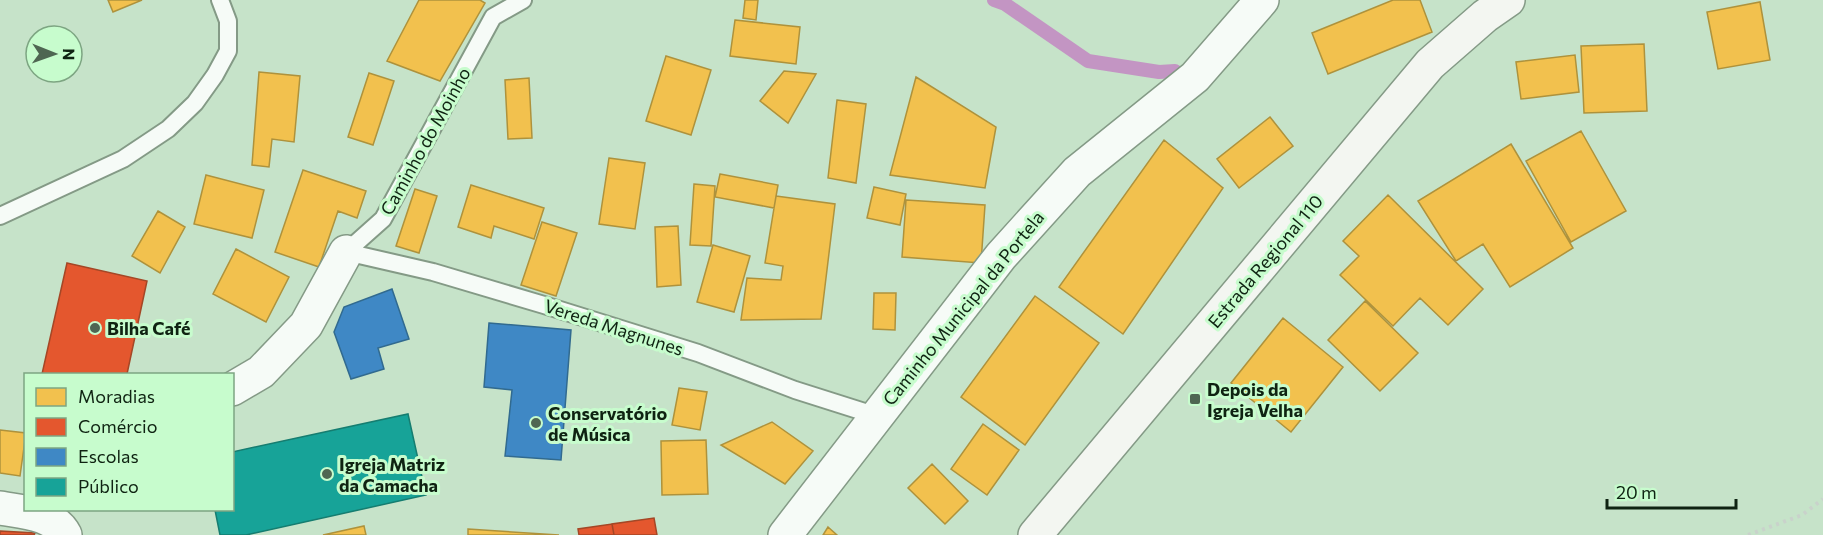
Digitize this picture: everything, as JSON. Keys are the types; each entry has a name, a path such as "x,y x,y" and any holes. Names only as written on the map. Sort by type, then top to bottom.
{"main road":[{"name":"Estrada Regional 110","path":"1035,535 1430,64 1485,16 1508,0"}],"street":[{"name":"Caminho Municipal da Portela","path":"785,535 1001,256 1077,172 1195,77 1262,0"},
{"name":"Caminho do Moinho","path":"234,388 261,372 306,325 346,252"},
{"path":"0,508 46,517 65,524"}],"lane":[{"path":"0,216 123,159 168,129 195,104 228,51 228,21 220,0"},
{"name":"Caminho do Moinho","path":"346,252 383,219 493,16 523,0"},
{"name":"Vereda Magnunes","path":"346,252 433,273 544,305 698,353 795,390 877,416"}],"path":[{"path":"1748,535 1802,515 1823,499"}],"building: Moradias":[{"path":"108,0 142,0 113,12"},
{"path":"419,0 480,0 485,3 440,81 387,61"},
{"path":"745,0 758,0 756,20 743,18"},
{"path":"1393,0 1420,0 1432,32 1328,74 1312,33"},
{"path":"1760,2 1770,60 1718,69 1707,12"},
{"path":"735,20 800,27 796,64 730,56"},
{"path":"1644,44 1647,111 1584,113 1581,46"},
{"path":"1575,55 1579,92 1521,99 1516,62"},
{"path":"666,56 711,70 691,135 646,121"},
{"path":"784,71 816,74 788,123 760,101"},
{"path":"259,72 300,76 294,142 272,139 269,167 252,165"},
{"path":"369,73 394,81 373,145 348,137"},
{"path":"916,77 996,127 985,188 890,175"},
{"path":"529,78 532,138 508,139 505,80"},
{"path":"837,100 866,104 856,183 828,178"},
{"path":"1270,117 1293,146 1239,188 1217,159"},
{"path":"1581,131 1626,211 1571,242 1526,161"},
{"path":"1164,140 1223,188 1123,334 1059,287"},
{"path":"1511,144 1573,248 1510,287 1483,244 1456,261 1418,201"},
{"path":"609,158 645,163 635,229 599,224"},
{"path":"303,170 366,191 357,218 338,211 319,267 275,252"},
{"path":"720,174 778,185 774,208 715,197"},
{"path":"206,175 264,190 252,238 194,224"},
{"path":"694,184 715,186 711,246 690,245"},
{"path":"471,185 544,208 534,239 494,226 491,238 458,227"},
{"path":"874,187 906,194 900,225 867,218"},
{"path":"415,189 437,196 419,253 396,246"},
{"path":"1388,195 1483,289 1448,325 1420,298 1393,326 1340,275 1359,256 1343,241"},
{"path":"776,196 835,204 821,319 741,320 747,278 781,280 783,266 765,263"},
{"path":"906,200 985,205 981,263 902,257"},
{"path":"158,211 185,227 160,273 132,256"},
{"path":"542,222 577,233 556,296 521,285"},
{"path":"678,226 681,285 657,287 655,227"},
{"path":"713,245 750,256 734,312 697,302"},
{"path":"236,249 289,277 266,322 213,294"},
{"path":"874,293 896,293 895,330 873,329"},
{"path":"1035,296 1099,343 1025,445 961,397"},
{"path":"1365,301 1418,353 1380,391 1328,340"},
{"path":"1283,318 1343,367 1291,432 1231,383"},
{"path":"679,388 707,392 700,430 672,425"},
{"path":"772,422 813,451 785,484 721,445"},
{"path":"983,424 1019,450 987,495 951,469"},
{"path":"0,430 24,433 20,476 0,473"},
{"path":"706,440 708,494 662,495 661,441"},
{"path":"932,464 968,501 945,524 908,488"},
{"path":"364,526 366,535 323,535"},
{"path":"828,527 837,535 823,535"},
{"path":"468,529 559,535 468,535"}],"building: Comércio":[{"name":"Bilha Café","path":"67,263 147,281 127,373 42,373"},
{"path":"654,518 657,535 614,535 612,524"},
{"path":"612,524 614,535 579,535 578,529"},
{"path":"0,531 35,533 34,535 0,535"}],"building: Escolas":[{"path":"392,289 409,339 378,348 384,369 351,379 334,332 344,307"},
{"name":"Conservatório de Música","path":"489,323 571,330 561,460 505,456 512,390 484,387"}],"building: Público":[{"name":"Igreja Matriz da Camacha","path":"408,414 426,495 246,535 220,535 215,511 234,511 234,452"}],"waterway":[{"path":"994,0 1005,4 1088,61 1159,72 1175,71"}],"place":[{"name":"Bilha Café","path":"95,328"},
{"name":"Depois da Igreja Velha","path":"1195,399"},
{"name":"Conservatório de Música","path":"536,423"},
{"name":"Igreja Matriz da Camacha","path":"327,474"}]}
